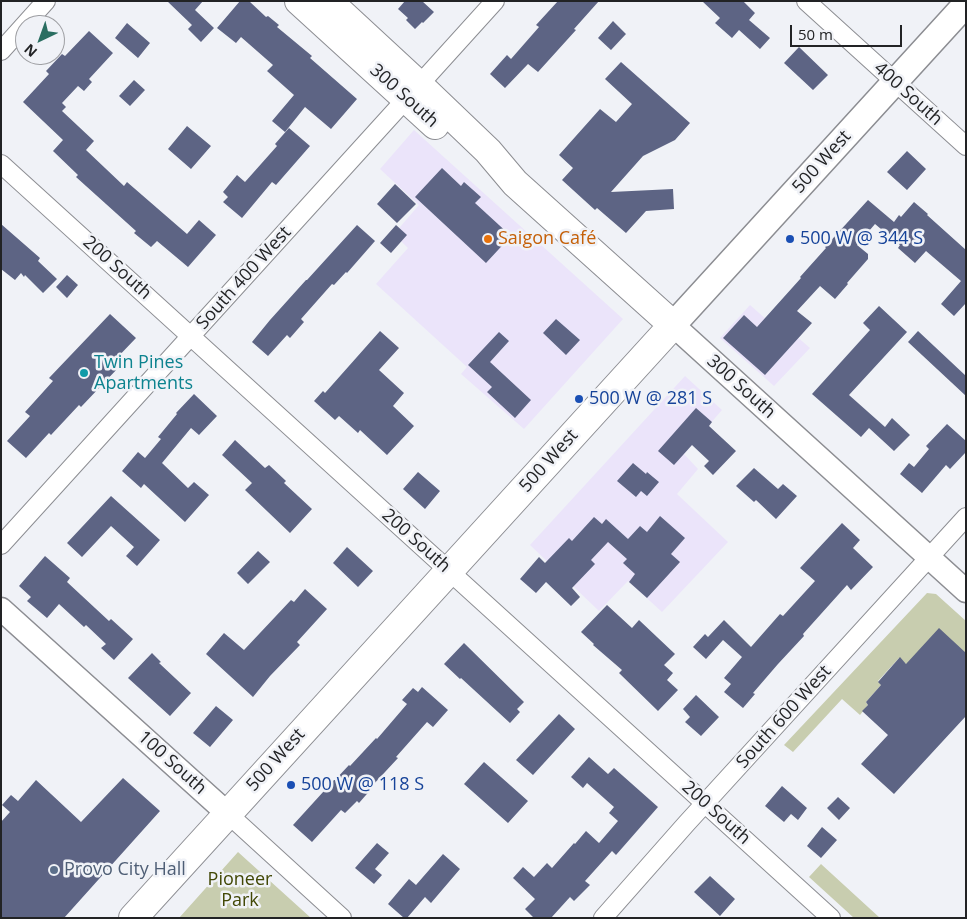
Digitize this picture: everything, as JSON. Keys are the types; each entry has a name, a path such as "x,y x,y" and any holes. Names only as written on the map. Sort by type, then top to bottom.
{"main road":[{"name":"300 South","path":"299,1 413,92"},
{"name":"300 South","path":"328,1 477,161 515,183 673,325"},
{"name":"500 West","path":"133,918 966,4"}],"street":[{"path":"1,51 46,1"},
{"name":"South 400 West","path":"1,546 495,1"},
{"name":"400 South","path":"806,1 966,146"},
{"name":"200 South","path":"1,164 831,918"},
{"name":"300 South","path":"673,325 966,591"},
{"name":"South 600 West","path":"603,918 966,517"},
{"name":"100 South","path":"1,609 342,918"}],"shaded area":[{"path":"414,130 623,319 524,429 461,374 467,367 376,284 408,248 394,234 419,205 380,169"},
{"path":"750,305 776,328 781,323 810,348 774,386 720,338"},
{"path":"685,376 722,410 684,454 698,469 677,494 728,542 662,612 628,581 599,611 530,545"}],"green space":[{"path":"927,593 936,594 966,621 966,653 906,664 899,658 878,681 881,685 866,702 868,705 860,715 842,699 793,752 784,745"},
{"name":"Pioneer Park","path":"238,852 311,918 179,918"},
{"path":"821,864 880,918 854,918 809,877"}],"building":[{"path":"167,1 203,1 195,10 214,28 201,42 188,29 192,25"},
{"path":"240,1 249,1 266,17 268,16 279,25 277,27 312,56 310,58 357,99 331,129 305,107 285,132 272,121 294,95 267,71 273,65 241,37 236,43 217,28"},
{"path":"405,1 422,1 434,12 415,29 406,20 408,18 398,9"},
{"path":"558,1 599,1 538,72 528,64 505,88 490,74 507,55 511,59 539,27 536,25"},
{"path":"702,1 743,1 755,13 749,20 770,38 760,49 739,30 732,38 715,23 720,18"},
{"path":"613,21 626,34 611,50 598,38"},
{"path":"127,23 150,43 138,58 115,38"},
{"path":"89,31 113,53 89,79 92,82 84,91 78,86 62,103 66,107 62,111 94,141 86,150 124,186 127,182 187,234 199,220 216,235 188,267 157,241 151,247 76,177 78,175 53,151 63,140 23,102 49,74 46,71 52,65 65,65 65,56"},
{"path":"799,47 828,75 813,90 784,63"},
{"path":"621,62 690,123 675,140 643,156 611,192 673,189 674,209 646,211 626,233 597,208 595,210 562,180 573,168 559,155 600,109 616,122 632,104 605,79"},
{"path":"134,80 145,90 130,106 119,96"},
{"path":"187,126 211,146 191,169 168,149"},
{"path":"289,128 310,146 276,185 272,182 242,218 223,202 228,197 223,192 237,175 245,182 277,146 275,144"},
{"path":"907,151 926,169 907,190 887,172"},
{"path":"442,168 461,186 464,182 481,197 475,203 511,236 486,263 415,197"},
{"path":"395,184 416,204 397,223 377,204"},
{"path":"868,200 894,222 914,202 966,250 966,303 954,316 941,304 961,281 926,251 915,263 898,248 900,245 875,224 857,245 868,254 868,259 835,299 820,286 797,311 812,323 765,375 723,338 744,315 757,327"},
{"path":"1,224 40,258 38,261 57,279 43,293 25,275 24,277 21,273 15,280 1,269"},
{"path":"357,225 375,241 347,273 334,285 332,284 301,319 304,322 290,338 287,335 268,356 252,342"},
{"path":"396,225 407,235 391,253 380,243"},
{"path":"67,275 78,285 67,298 56,287"},
{"path":"879,306 907,332 849,395 885,427 892,418 910,435 894,451 869,428 861,437 812,394 870,330 863,323"},
{"path":"110,314 136,338 113,362 119,367 81,407 79,405 26,458 7,441 30,416 25,412 53,381 49,378"},
{"path":"556,319 580,340 566,355 543,333"},
{"path":"380,331 399,348 379,370 404,393 393,406 414,426 387,455 360,430 358,433 339,416 335,420 314,401 323,391 325,393"},
{"path":"918,331 966,376 966,396 908,342"},
{"path":"499,332 509,341 490,362 531,400 515,418 487,392 492,387 468,365"},
{"path":"194,394 217,416 199,435 191,428 162,463 188,488 194,482 209,495 185,522 144,484 141,488 122,471 138,452 145,458 161,439 158,437 176,413"},
{"path":"696,408 712,422 709,426 736,451 713,475 704,466 709,461 692,445 674,465 658,451"},
{"path":"947,424 966,441 966,452 950,469 946,465 922,493 900,474 909,463 914,467 929,449 926,446"},
{"path":"235,440 265,468 269,465 286,481 284,483 312,509 290,533 245,490 252,483 222,455"},
{"path":"633,463 659,482 647,496 641,491 636,497 617,481"},
{"path":"754,468 778,489 783,484 797,496 776,519 756,500 754,502 736,486"},
{"path":"418,472 440,491 425,509 403,489"},
{"path":"111,496 160,540 137,566 126,556 134,547 111,526 82,557 67,543"},
{"path":"660,516 685,538 671,554 680,562 647,598 629,582 635,574 623,563 627,559 608,542 591,560 595,564 572,588 580,597 571,606 546,582 536,593 520,579 539,557 545,563 569,538 572,541 594,517 602,524 606,519 628,539 640,526 647,532"},
{"path":"842,523 860,540 853,548 873,567 851,590 847,585 753,693 755,694 743,708 724,692 731,684 724,678 742,657 723,640 706,659 693,647 705,634 708,637 724,620 751,647 780,614 783,616 815,581 800,568"},
{"path":"347,547 373,571 358,587 333,563"},
{"path":"258,551 270,562 248,584 237,573"},
{"path":"45,556 70,578 67,582 109,621 111,619 133,639 114,660 101,648 106,644 86,625 84,627 59,604 47,618 27,601 31,597 19,586"},
{"path":"305,589 327,609 297,642 300,645 253,697 206,654 224,633 244,650 291,600 294,602"},
{"path":"607,605 632,628 639,620 675,654 664,665 673,673 667,680 678,690 658,711 619,673 622,670 581,632"},
{"path":"939,628 966,653 966,716 894,794 861,764 888,735 862,711 868,705 866,702 881,685 878,682 900,657 906,664"},
{"path":"464,643 524,702 517,709 520,712 510,723 444,664"},
{"path":"152,653 161,662 159,663 191,693 170,716 128,678"},
{"path":"422,687 448,710 433,727 427,722 359,803 357,801 345,813 341,810 312,842 293,825 334,780 377,739 407,704 402,700 413,688 418,692"},
{"path":"696,695 719,717 701,736 685,722 690,717 683,709"},
{"path":"216,706 233,720 210,747 193,733"},
{"path":"559,714 575,729 533,775 516,760"},
{"path":"589,757 608,774 614,768 658,807 616,855 612,851 585,881 590,885 574,901 570,897 551,918 534,918 525,909 535,899 513,878 523,867 534,877 547,863 552,868 586,831 599,843 618,821 609,813 614,807 587,783 583,788 571,777"},
{"path":"484,762 528,801 508,823 464,784"},
{"name":"Provo City Hall","path":"123,778 160,811 64,918 1,918 1,822 10,812 2,805 11,795 18,801 36,780 81,822"},
{"path":"782,786 807,808 798,820 791,814 784,822 765,806"},
{"path":"838,797 850,808 839,820 827,808"},
{"path":"822,827 837,840 821,858 807,846"},
{"path":"377,843 389,853 375,869 382,875 374,884 355,868"},
{"path":"443,854 460,869 431,903 425,897 407,918 404,918 388,904 409,879 416,885"},
{"path":"710,876 735,899 720,916 694,892"}],"place":[{"name":"Saigon Café","path":"488,239"},
{"name":"500 W @ 344 S","path":"790,239"},
{"name":"Twin Pines Apartments","path":"84,373"},
{"name":"500 W @ 281 S","path":"579,399"},
{"name":"500 W @ 118 S","path":"291,785"},
{"name":"Provo City Hall","path":"54,870"}]}
